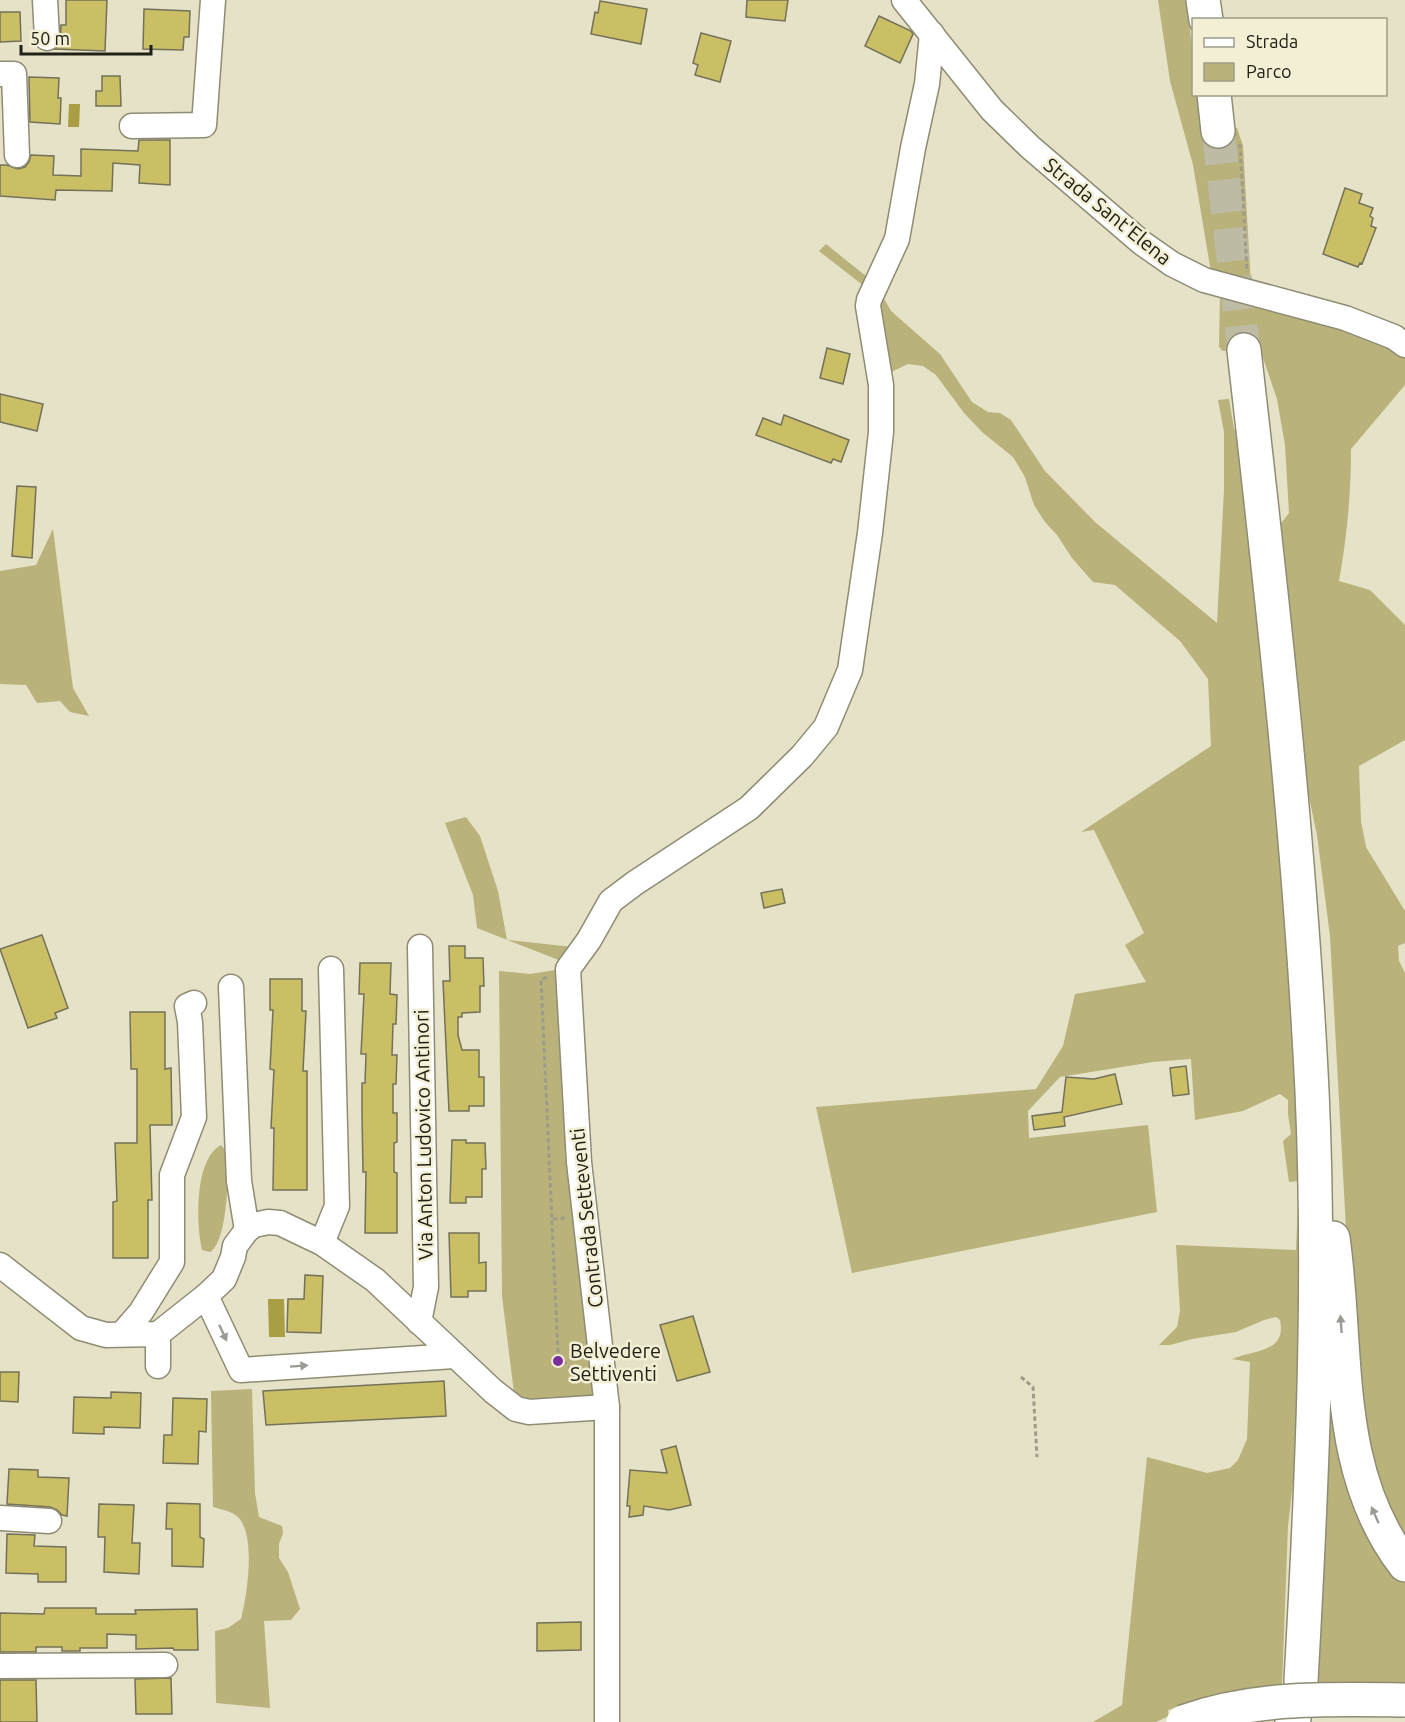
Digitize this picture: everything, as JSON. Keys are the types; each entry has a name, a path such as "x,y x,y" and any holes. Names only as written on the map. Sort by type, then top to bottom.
{"highway":[{"path":"1203,0 1206,18"},
{"path":"1215,96 1229,133"},
{"path":"1244,350 1290,773 1303,932 1312,1094 1316,1366 1313,1467 1301,1681"},
{"path":"1312,1094 1337,1270 1352,1441 1360,1479 1372,1510 1386,1538 1405,1565"},
{"path":"1183,1722 1236,1707 1288,1700 1405,1700"}],"street":[{"path":"45,0 47,38"},
{"path":"132,126 204,125 213,0"},
{"name":"Strada Sant'Elena","path":"904,0 992,110 1030,147 1142,243 1172,264 1204,280 1346,318 1394,337 1405,345"},
{"path":"569,968 611,901 634,883 749,808 802,756 826,727 850,669 870,533 881,432 881,385 868,306 897,238 927,84 932,34"},
{"path":"0,74 14,74 17,155"},
{"name":"Via Anton Ludovico Antinori","path":"419,1322 426,1287 420,947"},
{"name":"Contrada Setteventi","path":"569,968 579,1162 607,1407 607,1722"},
{"path":"322,1243 338,1206 331,969"},
{"path":"231,987 239,1180 247,1230"},
{"path":"122,1334 141,1312 172,1262 172,1175 194,1117 190,1022 187,1006 194,1003"},
{"path":"0,1265 81,1328 106,1335 158,1334 224,1279 235,1246 247,1230 254,1225 268,1222 280,1223 322,1243 375,1280 454,1356 516,1409 529,1412 607,1407"},
{"path":"206,1296 241,1370 454,1356"},
{"path":"158,1334 158,1366"},
{"path":"0,1518 49,1521"},
{"path":"0,1666 165,1665"}],"path":[{"path":"1229,133 1248,292"},
{"path":"569,968 541,980 558,1355 607,1407"},
{"path":"1021,1377 1033,1387 1037,1457"}],"green space":[{"path":"1158,0 1187,0 1192,48 1192,96 1197,96 1201,133 1237,128 1243,146 1251,286 1212,278 1193,165 1170,81"},
{"path":"826,244 872,281 869,290 819,251"},
{"path":"1220,294 1359,333 1405,355 1405,385 1351,449 1348,515 1339,581 1370,590 1405,625 1405,740 1359,766 1361,821 1366,847 1405,911 1405,943 1398,946 1399,961 1405,973 1405,1559 1366,1471 1347,1247 1330,936 1317,835 1306,783 1279,526 1289,513 1285,445 1277,399 1260,349 1223,351 1219,347"},
{"path":"882,295 891,311 940,354 972,402 988,412 1000,413 1011,420 1045,471 1095,522 1217,623 1224,490 1224,432 1218,400 1229,399 1234,429 1239,432 1287,896 1299,1181 1289,1182 1283,1141 1291,1134 1288,1100 1280,1094 1243,1111 1195,1120 1191,1059 1153,1062 1060,1077 1028,1111 1029,1138 1148,1125 1157,1212 852,1273 816,1107 1036,1089 1063,1046 1075,994 1146,982 1125,945 1144,933 1094,830 1081,832 1211,746 1208,679 1180,641 1115,585 1093,582 1072,558 1034,505 1025,477 1013,457 982,432 964,413 936,375 923,366 908,364 887,374 877,318"},
{"path":"53,529 73,688 89,716 70,712 60,701 37,703 26,685 0,684 0,571 36,565"},
{"path":"466,817 480,836 498,891 507,940 477,928 473,895 445,823"},
{"path":"508,940 582,948 569,964"},
{"path":"562,969 597,1396 528,1399 514,1393 502,1296 499,971 530,974"},
{"path":"221,1145 228,1153 226,1206 220,1235 210,1252 202,1250 198,1209 199,1193 206,1164 212,1153"},
{"path":"1299,1181 1304,1252 1300,1423 1288,1526 1282,1685 1240,1689 1168,1710 1169,1716 1156,1722 1093,1722 1122,1705 1147,1457 1207,1473 1230,1468 1238,1460 1247,1439 1250,1362 1232,1359 1273,1344 1281,1331 1280,1320 1276,1317 1236,1332 1170,1345 1159,1345 1177,1327 1180,1311 1176,1245 1296,1250"},
{"path":"1328,1373 1381,1551 1405,1583 1405,1685 1315,1684"},
{"path":"252,1389 255,1493 259,1517 282,1526 279,1558 288,1572 300,1609 291,1620 264,1621 270,1708 216,1703 215,1631 228,1628 241,1619 246,1596 249,1552 244,1527 239,1518 231,1512 213,1507 211,1391"}],"shaded area":[{"path":"69,104 80,104 79,127 68,127"},
{"path":"268,1299 284,1299 285,1337 269,1337"}],"building":[{"path":"66,0 107,0 105,51 55,49 60,44 61,25 66,25"},
{"path":"747,0 788,0 785,21 746,17"},
{"path":"600,1 647,9 641,44 591,34 595,12 598,13"},
{"path":"144,9 190,11 189,37 184,37 183,50 143,49"},
{"path":"0,12 20,12 21,41 0,42"},
{"path":"879,16 913,34 900,63 865,46"},
{"path":"701,33 731,41 720,82 695,75 698,65 693,63"},
{"path":"102,76 120,76 121,106 96,106 96,91 102,91"},
{"path":"29,77 59,78 60,124 30,122"},
{"path":"139,140 170,140 170,185 139,183 140,165 113,163 112,191 56,190 55,200 0,196 0,165 18,169 25,167 31,155 54,156 53,175 81,176 81,149 138,151"},
{"path":"1345,188 1362,194 1359,203 1373,208 1370,216 1373,218 1371,226 1376,228 1362,264 1360,263 1358,267 1323,254"},
{"path":"827,348 850,354 843,384 820,378"},
{"path":"0,394 43,404 37,431 0,422"},
{"path":"784,415 849,440 841,462 833,459 831,463 756,435 763,418 781,425"},
{"path":"17,486 36,487 32,558 12,556"},
{"path":"782,889 785,903 764,908 761,893"},
{"path":"42,935 68,1008 55,1013 57,1018 28,1028 0,949"},
{"path":"449,946 465,946 465,958 483,958 484,986 480,986 480,1012 462,1013 462,1017 458,1017 458,1035 462,1050 479,1050 479,1077 484,1077 484,1106 469,1106 469,1111 449,1111 443,981 450,981"},
{"path":"360,963 391,963 390,994 397,995 392,1055 397,1055 396,1084 393,1084 393,1113 397,1113 394,1172 397,1173 397,1233 365,1233 366,1172 363,1172 362,1083 365,1083 366,1054 361,1054 364,994 359,994"},
{"path":"270,979 302,979 302,1011 306,1011 303,1071 307,1071 307,1190 273,1190 274,1128 271,1128 274,1070 270,1069 273,1010 270,1010"},
{"path":"130,1012 165,1012 165,1069 171,1068 172,1125 150,1125 152,1200 148,1200 148,1258 113,1258 113,1202 117,1201 115,1143 137,1143 137,1069 131,1069"},
{"path":"1186,1066 1189,1094 1173,1096 1170,1068"},
{"path":"1115,1074 1122,1104 1064,1117 1065,1126 1034,1130 1032,1116 1062,1112 1066,1077 1094,1079"},
{"path":"452,1140 485,1143 486,1169 482,1169 482,1197 466,1197 466,1203 450,1203"},
{"path":"449,1233 479,1233 479,1263 486,1262 486,1291 468,1291 468,1297 451,1297"},
{"path":"305,1275 323,1276 321,1333 287,1332 288,1299 304,1299"},
{"path":"693,1316 710,1372 677,1381 660,1325"},
{"path":"0,1372 19,1372 18,1402 0,1401"},
{"path":"444,1381 446,1416 266,1425 263,1391"},
{"path":"111,1392 141,1393 140,1428 104,1427 104,1434 73,1433 74,1397 111,1398"},
{"path":"173,1398 207,1399 206,1432 199,1431 198,1464 163,1463 164,1435 172,1435"},
{"path":"676,1446 691,1505 669,1510 644,1506 643,1515 629,1517 630,1506 627,1506 630,1470 667,1473 661,1450"},
{"path":"9,1469 38,1470 38,1477 69,1478 67,1516 50,1507 7,1504"},
{"path":"167,1503 200,1504 200,1537 204,1539 203,1567 172,1566 172,1529 166,1529"},
{"path":"99,1504 134,1505 132,1543 140,1543 139,1574 104,1572 105,1537 98,1537"},
{"path":"7,1534 35,1535 34,1546 66,1547 66,1582 38,1582 38,1574 6,1573"},
{"path":"45,1608 96,1608 96,1614 136,1614 135,1610 197,1609 198,1650 136,1649 136,1635 107,1634 107,1648 62,1651 62,1647 36,1647 36,1652 0,1652 0,1613 44,1614"},
{"path":"581,1622 581,1650 537,1651 537,1623"},
{"path":"171,1678 172,1714 136,1714 135,1679"},
{"path":"0,1680 36,1680 37,1722 0,1722"}],"tunnel":[{"path":"1218,131 1244,350"}],"place":[{"name":"Belvedere Settiventi","path":"558,1361"}]}
